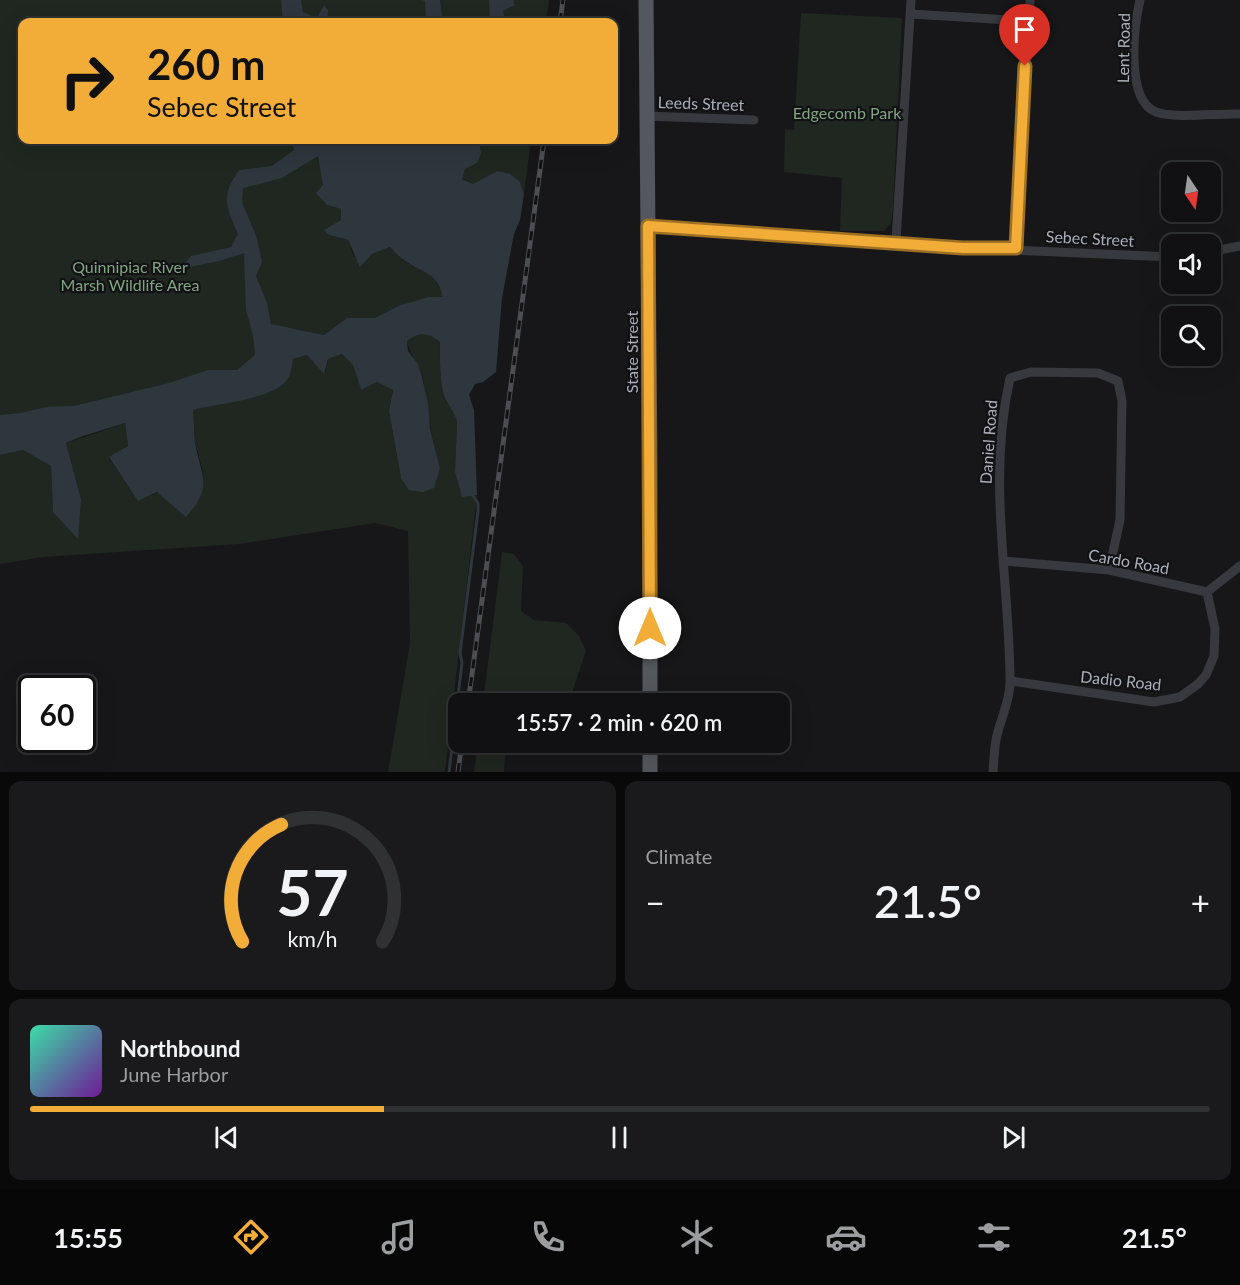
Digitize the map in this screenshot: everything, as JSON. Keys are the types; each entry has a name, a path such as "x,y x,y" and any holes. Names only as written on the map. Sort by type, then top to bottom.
{"main road":[{"name":"State Street","path":"646,0 650,693"},
{"path":"650,753 650,772"}],"street":[{"path":"896,242 912,0"},
{"path":"1016,248 1027,21 1030,0"},
{"name":"Lent Road","path":"1140,0 1136,18 1135,77 1142,101 1155,112 1170,114 1240,114"},
{"path":"911,14 1027,21"},
{"name":"Leeds Street","path":"646,116 754,120"},
{"name":"Sebec Street","path":"648,226 963,248 1016,248 1161,256"},
{"path":"1221,250 1240,246"},
{"name":"Daniel Road","path":"993,772 996,742 1011,681 998,462 1004,406 1010,378 1031,372 1098,372 1118,381 1122,401 1120,520 1109,570"},
{"name":"Cardo Road","path":"1003,561 1109,570 1207,592"},
{"path":"1207,592 1240,566"},
{"name":"Dadio Road","path":"1011,681 1154,702 1180,697 1206,675 1214,656 1215,629 1207,592"}],"green space":[{"name":"Quinnipiac River Marsh Wildlife Area","path":"0,0 549,0 547,18 18,18 18,144 393,144 327,205 341,209 341,220 325,230 329,235 348,240 354,257 372,254 390,247 404,261 433,278 442,297 398,306 375,318 347,318 324,335 295,329 281,376 0,442"},
{"name":"Edgecomb Park","path":"801,13 902,18 893,209 891,223 884,231 840,231 842,178 784,172 785,129 794,130"},
{"path":"480,144 530,144 524,194 520,182 497,171 473,184 462,178 465,169 481,153"},
{"path":"417,334 429,334 440,342 442,387 457,422 455,472 462,496 477,495 454,693 448,693 448,746 445,772 388,772 410,643 408,531 375,523 239,544 43,557 0,564 0,455 23,450 51,466 53,512 81,499 66,443 125,423 128,446 109,458 138,500 204,476 195,442 193,410 288,379 293,359 307,355 325,373 328,359 342,354 353,365 361,390 377,382 393,390 389,411 401,478 440,468 422,375 407,340"},
{"path":"502,552 514,554 523,566 521,611 534,620 566,623 579,636 586,651 572,693 484,693"},
{"path":"477,753 508,753 505,755 504,772 474,772"}],"shaded area":[{"path":"281,0 301,0 303,12 317,18 283,18"},
{"path":"421,0 440,0 443,18 426,18 425,1"},
{"path":"489,0 513,0 515,5 503,11 505,18 490,18"},
{"path":"324,5 328,10 327,18 317,18"},
{"path":"292,144 480,144 481,153 477,163 465,169 462,179 473,184 497,171 510,174 520,182 524,194 502,298 496,372 483,382 475,384 469,395 474,410 477,495 462,497 455,472 457,422 442,387 440,342 428,335 420,335 407,341 408,351 418,364 422,377 428,403 430,429 440,468 434,488 423,492 409,490 401,478 389,411 393,390 377,382 361,390 353,365 342,354 328,359 324,374 307,355 293,359 289,377 272,391 245,400 193,410 195,443 203,489 186,517 157,492 138,501 109,457 128,446 125,423 66,443 81,499 78,539 53,512 51,466 23,450 0,455 0,415 46,407 74,406 169,383 208,370 237,370 255,355 246,310 244,253 180,269 191,256 231,247 238,234 227,202 227,195 233,180 239,170 272,166 294,150","holes":["318,156 323,185 316,193 327,205 341,209 341,220 324,230 329,235 348,240 360,267 372,254 390,247 403,259 434,278 442,297 429,297 398,306 375,318 347,318 324,335 271,324 267,303 256,276 262,262 257,238 242,202 243,188 282,178"]}],"waterway":[{"path":"449,772 462,663 460,653 478,511 478,503 471,493"}],"railway":[{"path":"561,18 563,0"},
{"path":"469,693 543,144"},
{"path":"458,772 461,753"}],"route":[{"path":"650,628 648,226 963,248 1016,248 1025,66"}]}
